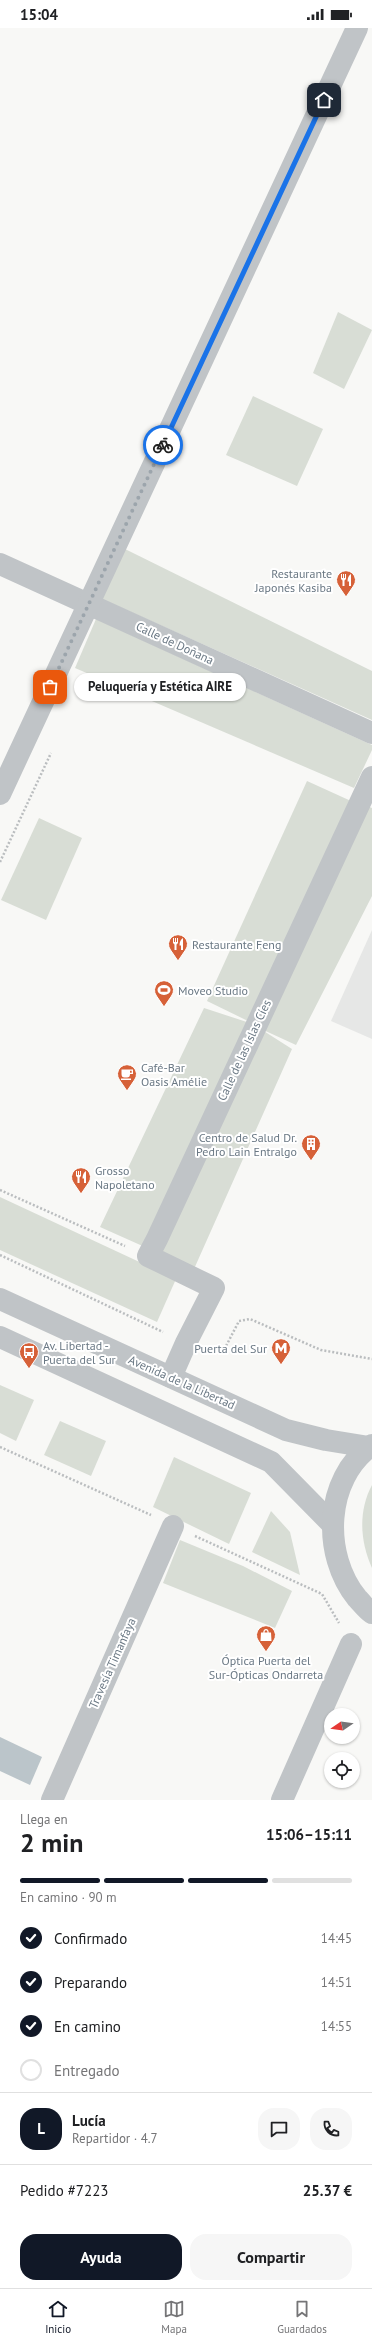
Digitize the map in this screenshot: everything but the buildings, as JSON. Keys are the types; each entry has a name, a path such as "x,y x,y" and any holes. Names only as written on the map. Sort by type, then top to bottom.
{"street":[{"path":"1,788 89,604 358,28"},
{"name":"Calle de Doñana","path":"0,564 372,733"},
{"name":"Calle de las Islas Cíes","path":"148,1256 158,1239 372,777"},
{"path":"148,1256 214,1288 186,1343 171,1377"},
{"name":"Avenida de la Libertad","path":"0,1299 286,1430 326,1440 371,1446"},
{"path":"0,1337 271,1462 332,1524"},
{"path":"371,1446 350,1468 337,1495 332,1524 335,1556 347,1585 372,1613"},
{"name":"Travesía Timanfaya","path":"52,1800 173,1526"},
{"path":"282,1800 351,1644"}],"path":[{"path":"0,862 51,753"},
{"path":"0,1190 148,1256"}],"shaded area":[{"path":"338,312 372,330 344,389 313,373"},
{"path":"253,396 323,429 297,486 226,455"},
{"path":"125,549 372,671 372,720 102,599"},
{"path":"96,619 372,745 372,750 354,788 75,668"},
{"path":"307,781 351,801 250,1022 207,1001"},
{"path":"360,803 372,808 372,896 296,1045 259,1028 292,1049 194,1269 100,1227 204,1008 256,1025"},
{"path":"39,818 82,838 46,920 1,900"},
{"path":"372,930 372,1039 331,1021"},
{"path":"0,1197 176,1279 157,1322 0,1250"},
{"path":"0,1385 34,1400 16,1441 0,1433"},
{"path":"60,1421 106,1441 91,1476 44,1455"},
{"path":"174,1457 251,1493 229,1544 153,1507"},
{"path":"372,1485 372,1568 365,1548 362,1526 364,1505"},
{"path":"271,1511 290,1532 300,1575 252,1552"},
{"path":"180,1540 243,1566 292,1591 275,1628 163,1583"},
{"path":"0,1737 42,1757 30,1785 0,1771"}],"way so far":[{"path":"50,687 163,445"}],"place":[{"name":"Restaurante Japonés Kasiba","path":"346,597"},
{"name":"Peluquería y Estética AIRE","path":"50,687"},
{"name":"Restaurante Feng","path":"178,961"},
{"name":"Moveo Studio","path":"164,1007"},
{"name":"Café-Bar Oasis Amélie","path":"127,1091"},
{"name":"Centro de Salud Dr. Pedro Lain Entralgo","path":"311,1161"},
{"name":"Grosso Napoletano","path":"81,1194"},
{"name":"Puerta del Sur","path":"281,1365"},
{"name":"Av. Libertad - Puerta del Sur","path":"29,1369"},
{"name":"Óptica Puerta del Sur-Ópticas Ondarreta","path":"266,1652"}],"route":[{"path":"163,445 324,100"}]}
